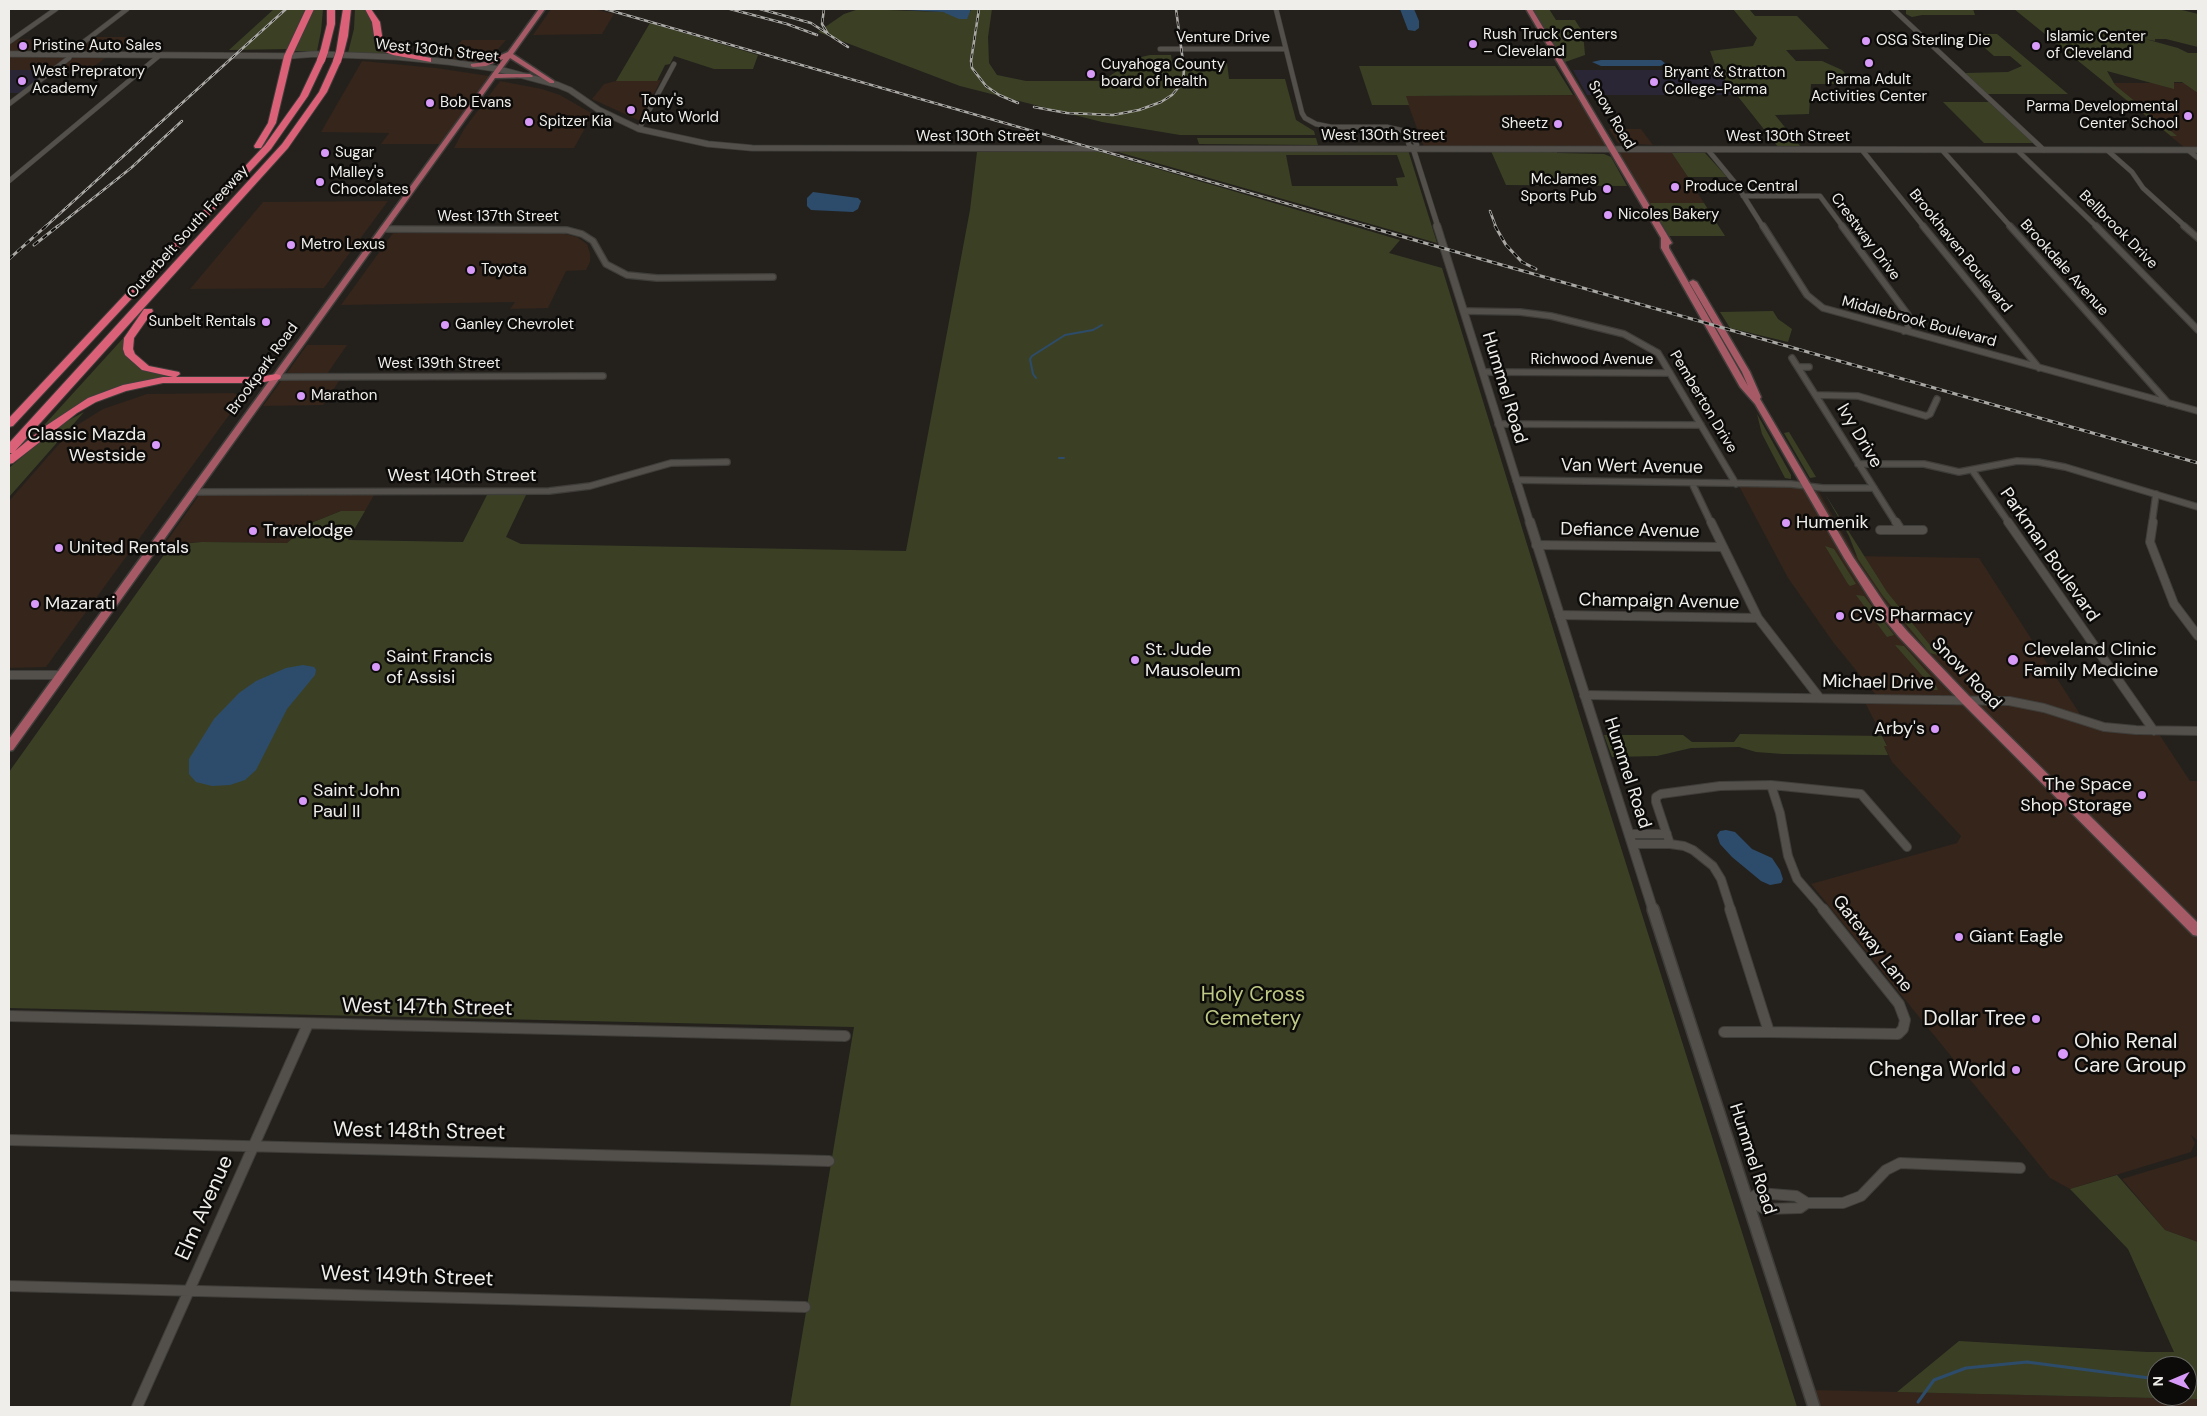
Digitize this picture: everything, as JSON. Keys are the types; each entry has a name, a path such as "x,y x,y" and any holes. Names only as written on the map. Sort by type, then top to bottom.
{"highway":[{"path":"201,219 269,130 275,115 288,56 310,9"},
{"name":"Outerbelt South Freeway","path":"9,424 201,219 279,132 310,86 323,56 331,24 331,9"},
{"name":"Outerbelt South Freeway","path":"9,450 176,268 295,134 323,92 337,61 344,36 347,9"},
{"path":"368,9 376,22 379,42 383,48 394,53 428,60"},
{"path":"176,268 179,270 178,276 139,322 129,338 128,349 135,360 146,368 166,373 264,374 276,376"},
{"path":"9,462 48,429 73,411 92,400 123,388 162,380 259,380 276,376"}],"main road":[{"name":"Brookpark Road","path":"9,747 542,9"},
{"name":"Snow Road","path":"1529,9 1664,239 1665,248 1744,387 1759,403 1849,558 1883,610 1903,634 1966,700 2198,931"},
{"name":"West 130th Street","path":"9,54 288,56 420,64 493,76"},
{"name":"West 130th Street","path":"288,56 315,54 428,60 473,65 498,69 577,96"},
{"path":"473,65 486,64 508,54 552,82"},
{"path":"420,64 428,60"},
{"path":"440,67 449,62"},
{"path":"493,76 529,79"},
{"name":"West 130th Street","path":"529,79 538,78 570,90 599,110 639,128 701,143 758,148 2198,150"}],"street":[{"path":"9,42 56,9"},
{"path":"9,104 71,55 72,51 127,9"},
{"path":"1276,9 1302,114 1316,124 1331,127 1387,127 1405,131 1409,145 1413,148"},
{"path":"1893,9 2044,150"},
{"name":"Venture Drive","path":"1160,49 1286,49"},
{"path":"9,181 160,55"},
{"path":"639,128 674,64"},
{"name":"Hummel Road","path":"1413,148 1536,545 1814,1407"},
{"name":"Middlebrook Boulevard","path":"1708,150 1743,196 1812,300 1831,311 2198,411"},
{"name":"Brookhaven Boulevard","path":"1862,150 2039,368"},
{"name":"Brookdale Avenue","path":"1942,150 2168,403"},
{"name":"Bellbrook Drive","path":"2017,150 2076,206 2198,330"},
{"path":"2107,150 2132,172 2144,188 2198,238"},
{"path":"2188,150 2198,158"},
{"name":"Crestway Drive","path":"1743,196 1820,196 1908,315 1908,328 1904,331"},
{"name":"West 137th Street","path":"383,229 567,230 582,234 593,240 606,264 627,275 658,278 773,277"},
{"name":"Pemberton Drive","path":"1464,311 1520,312 1551,316 1624,334 1658,353 1736,484"},
{"name":"Ivy Drive","path":"1792,358 1901,530"},
{"path":"1798,368 1809,367"},
{"name":"Richwood Avenue","path":"1483,372 1670,373"},
{"name":"West 139th Street","path":"276,376 603,376"},
{"path":"1816,395 1858,396 1926,416 1930,414 1937,398"},
{"path":"1498,424 1700,425"},
{"name":"West 140th Street","path":"192,492 549,491 590,486 671,463 727,462"},
{"path":"1858,464 1924,464 1959,472 2017,462 2038,462 2065,467 2198,507"},
{"name":"Parkman Boulevard","path":"1972,470 2154,731"},
{"name":"Van Wert Avenue","path":"1516,480 1736,484 1823,488 1872,486"},
{"path":"1692,483 1758,618 1819,697"},
{"path":"2156,494 2150,542 2174,604 2198,636"},
{"path":"1880,530 1923,530"},
{"name":"Defiance Avenue","path":"1536,545 1722,547"},
{"name":"Champaign Avenue","path":"1559,616 1758,618"},
{"path":"9,675 60,675"},
{"name":"Michael Drive","path":"1584,695 1966,700 2025,704 2104,727 2154,731 2198,731"},
{"path":"1670,844 1656,802 1656,797 1661,794 1720,786 1771,785 1860,794 1907,847"},
{"name":"Gateway Lane","path":"1724,1032 1898,1034 1903,1029 1905,1020 1899,1004 1810,892 1797,879 1788,856 1780,813 1771,785"},
{"path":"1630,834 1667,834"},
{"path":"1633,844 1670,844 1693,850 1713,866 1721,879 1770,1032"},
{"name":"West 147th Street","path":"9,1016 845,1036"},
{"name":"Elm Avenue","path":"137,1407 308,1024"},
{"name":"West 148th Street","path":"9,1140 829,1161"},
{"path":"1748,1200 1759,1194 1784,1194 1796,1196 1807,1203 1833,1204 1857,1198 1886,1170 1900,1163 2020,1168"},
{"path":"1748,1200 1765,1209 1800,1208 1807,1203"},
{"name":"West 149th Street","path":"9,1286 805,1307"}],"shaded area":[{"path":"551,9 594,9 614,14 602,34 533,35"},
{"path":"85,37 133,37 88,71 9,70 9,39 44,40 28,51 64,52"},
{"path":"462,40 506,40 488,61 482,63 447,58"},
{"path":"362,61 436,68 489,76 440,144 381,144 389,133 321,132"},
{"name":"West Prepratory Academy","path":"9,70 50,70 20,93 9,93"},
{"name":"Bryant & Stratton College-Parma","path":"1573,70 1717,70 1736,95 1587,95"},
{"name":"Tony's Auto World","path":"661,80 640,121 592,99 604,84 616,81"},
{"name":"Spitzer Kia","path":"500,81 542,89 560,95 593,114 574,148 454,148 464,129"},
{"path":"2198,81 2198,148 2185,148 2105,83 2196,83"},
{"path":"1578,95 1609,148 1424,147 1405,96"},
{"path":"1609,129 1641,129 1653,145 1618,143"},
{"path":"1671,150 1704,203 1647,203 1617,151"},
{"name":"Metro Lexus","path":"388,201 324,288 190,289 263,202"},
{"name":"Toyota","path":"523,231 565,234 577,237 587,244 590,253 590,262 586,270 566,271 548,308 510,309 515,302 341,305 393,233"},
{"path":"307,345 347,345 323,380 339,381 323,405 263,406"},
{"path":"233,393 243,396 46,667 9,668 9,501 74,427 103,409 147,394"},
{"path":"1739,486 1816,487 1856,556 1979,558 2087,725 2159,734 2190,781 2198,781 2198,1141 2191,1135 2195,1143 2191,1152 2070,1189 2050,1178 1811,884 1957,843 1961,836 1892,762 1884,746 1887,745 1861,695 1876,695 1833,642 1788,578"},
{"path":"204,488 378,488 365,511 341,511 311,523 287,543 202,542 164,545"},
{"path":"2198,1156 2198,1242 2165,1230 2122,1179"},
{"path":"1814,1390 2147,1398 2147,1406 2197,1406 2198,1399 2198,1407 1819,1407"}],"green space":[{"path":"274,9 305,9 288,49 229,50"},
{"path":"312,9 323,9 317,51 295,51"},
{"path":"355,9 365,9 371,17 377,43 394,54 348,53 354,29"},
{"path":"859,9 943,12 951,14 971,11 971,9 992,9 988,37 989,63 997,75 1026,81 1102,81 1137,58 1150,55 1171,55 1172,63 1227,63 1229,79 1285,79 1296,120 1314,131 1315,135 1180,135 1102,122 960,86 818,32 844,14"},
{"path":"1533,9 1549,9 1556,20 1575,20 1583,33 1585,55 1565,62"},
{"path":"1733,9 1749,9 1755,16 1797,16 1829,49 1786,50 1796,61 1822,61 1842,70 1855,84 1811,84 1809,114 1775,115 1801,147 1778,147 1717,70 1710,51 1753,46 1757,38"},
{"path":"1901,9 1973,9 1975,15 1922,15 1912,17 1906,14 1906,10"},
{"path":"2014,9 2178,9 2198,14 2198,47 2166,39 2155,39 2155,41 2145,39 2178,48 2188,53 2198,53 2198,93 2182,82 2174,82 2174,89 2107,71 2115,85 2177,136 2171,136"},
{"path":"650,23 758,55 753,69 714,69 674,56 670,64 665,65 657,81 616,81"},
{"path":"1969,34 1997,34 2068,94 1987,94 1965,73 2008,72 2022,66 2010,56 1994,56"},
{"path":"1359,66 1555,66 1573,95 1406,96 1409,105 1372,105"},
{"path":"1943,102 1989,102 2033,143 1984,143"},
{"path":"1197,138 1316,138 1318,145 1199,144"},
{"path":"1408,150 1437,243 1118,152","holes":["1286,155 1397,155 1405,177 1396,178 1398,186 1292,186"]},
{"path":"1491,151 1557,151 1557,153 1604,154 1611,157 1627,186 1506,185"},
{"name":"Holy Cross Cemetery","path":"977,152 1100,152 1400,240 1389,253 1442,268 1594,762 1797,1407 790,1407 854,1027 9,1008 9,772 171,545 202,542 287,543 311,523 341,511 365,511 348,540 463,542 487,495 526,495 506,537 521,544 906,551 970,210"},
{"path":"1672,153 1705,153 1727,177 1688,177"},
{"path":"1650,203 1704,203 1725,236 1669,236"},
{"path":"1773,311 1778,319 1792,329 1788,342 1730,328 1720,312"},
{"path":"127,334 124,351 127,357 144,370 165,375 163,378 121,387 36,434"},
{"path":"84,412 9,497 9,468 60,425"},
{"path":"1757,414 1791,475 1791,479 1785,478 1762,434"},
{"path":"1789,432 1816,477 1810,478 1784,433"},
{"path":"1825,494 1887,592 1938,655 1930,653 1883,596 1858,559 1849,536"},
{"path":"1825,546 1834,549 1856,584 1850,586 1848,584"},
{"path":"1856,595 1864,596 1894,635 1887,637"},
{"path":"1895,645 1904,646 1933,679 1938,690 1930,690 1926,680"},
{"path":"1740,734 1882,736 1887,746 1884,746 1888,755 1783,754 1756,752 1739,747 1691,748 1657,756 1612,757 1604,735 1683,735 1692,742 1734,742"},
{"path":"2117,1175 2165,1230 2198,1242 2198,1399 2197,1356 2147,1356 2147,1398 1897,1392 1959,1341 2174,1352 2128,1249 2070,1189"}],"water":[{"path":"887,9 971,9 967,19 959,19 943,12"},
{"path":"1400,9 1414,9 1419,21 1419,28 1415,31 1408,30"},
{"path":"1601,60 1661,60 1666,64 1660,66 1601,66 1592,62"},
{"path":"813,192 858,198 861,201 858,209 853,212 811,210 807,206 807,198"},
{"path":"303,665 314,667 316,670 315,675 287,709 256,770 245,780 230,785 212,786 196,782 189,774 189,759 214,719 239,693 256,681 286,668"},
{"path":"1720,831 1735,832 1752,849 1772,858 1780,870 1783,879 1781,883 1770,885 1761,881 1732,857 1720,844 1717,835"}],"waterway":[{"path":"1036,378 1033,374 1030,359 1032,356 1065,335 1093,330 1102,325"},
{"path":"1059,458 1064,458"},
{"path":"1918,1402 1934,1380 1966,1368 2027,1362 2147,1378"}],"railway":[{"path":"45,227 286,9"},
{"path":"605,9 1369,227"},
{"path":"730,9 787,24 817,35"},
{"path":"760,9 811,23 848,47"},
{"path":"824,9 822,24 828,34"},
{"path":"979,9 971,61 972,68 986,86 999,95 1018,103"},
{"path":"1034,107 1067,113 1113,115 1139,110 1161,102 1172,95 1183,82 1184,69 1176,9"},
{"path":"57,227 131,168 182,121"},
{"path":"1490,211 1496,227"},
{"path":"9,259 46,226"},
{"path":"34,245 58,226"},
{"path":"1365,226 2198,463"},
{"path":"1495,226 1506,245 1522,262 1536,269"}],"place":[{"name":"OSG Sterling Die","path":"1866,41"},
{"name":"Rush Truck Centers – Cleveland","path":"1473,44"},
{"name":"Pristine Auto Sales","path":"23,46"},
{"name":"Islamic Center of Cleveland","path":"2036,46"},
{"name":"Parma Adult Activities Center","path":"1869,63"},
{"name":"Cuyahoga County board of health","path":"1091,74"},
{"name":"West Prepratory Academy","path":"22,81"},
{"name":"Bryant & Stratton College-Parma","path":"1654,82"},
{"name":"Bob Evans","path":"430,103"},
{"name":"Tony's Auto World","path":"631,110"},
{"name":"Parma Developmental Center School","path":"2188,116"},
{"name":"Spitzer Kia","path":"529,122"},
{"name":"Sheetz","path":"1558,124"},
{"name":"Sugar","path":"325,153"},
{"name":"Malley's Chocolates","path":"320,182"},
{"name":"Produce Central","path":"1675,187"},
{"name":"McJames Sports Pub","path":"1607,189"},
{"name":"Nicoles Bakery","path":"1608,215"},
{"name":"Metro Lexus","path":"291,245"},
{"name":"Toyota","path":"471,270"},
{"name":"Sunbelt Rentals","path":"266,322"},
{"name":"Ganley Chevrolet","path":"445,325"},
{"name":"Marathon","path":"301,396"},
{"name":"Classic Mazda Westside","path":"156,445"},
{"name":"Humenik","path":"1786,523"},
{"name":"Travelodge","path":"253,531"},
{"name":"United Rentals","path":"59,548"},
{"name":"Mazarati","path":"35,604"},
{"name":"CVS Pharmacy","path":"1840,616"},
{"name":"St. Jude Mausoleum","path":"1135,660"},
{"name":"Cleveland Clinic Family Medicine","path":"2013,660"},
{"name":"Saint Francis of Assisi","path":"376,667"},
{"name":"Arby's","path":"1935,729"},
{"name":"The Space Shop Storage","path":"2142,795"},
{"name":"Saint John Paul II","path":"303,801"},
{"name":"Giant Eagle","path":"1959,937"},
{"name":"Dollar Tree","path":"2036,1019"},
{"name":"Ohio Renal Care Group","path":"2063,1054"},
{"name":"Chenga World","path":"2016,1070"}]}
